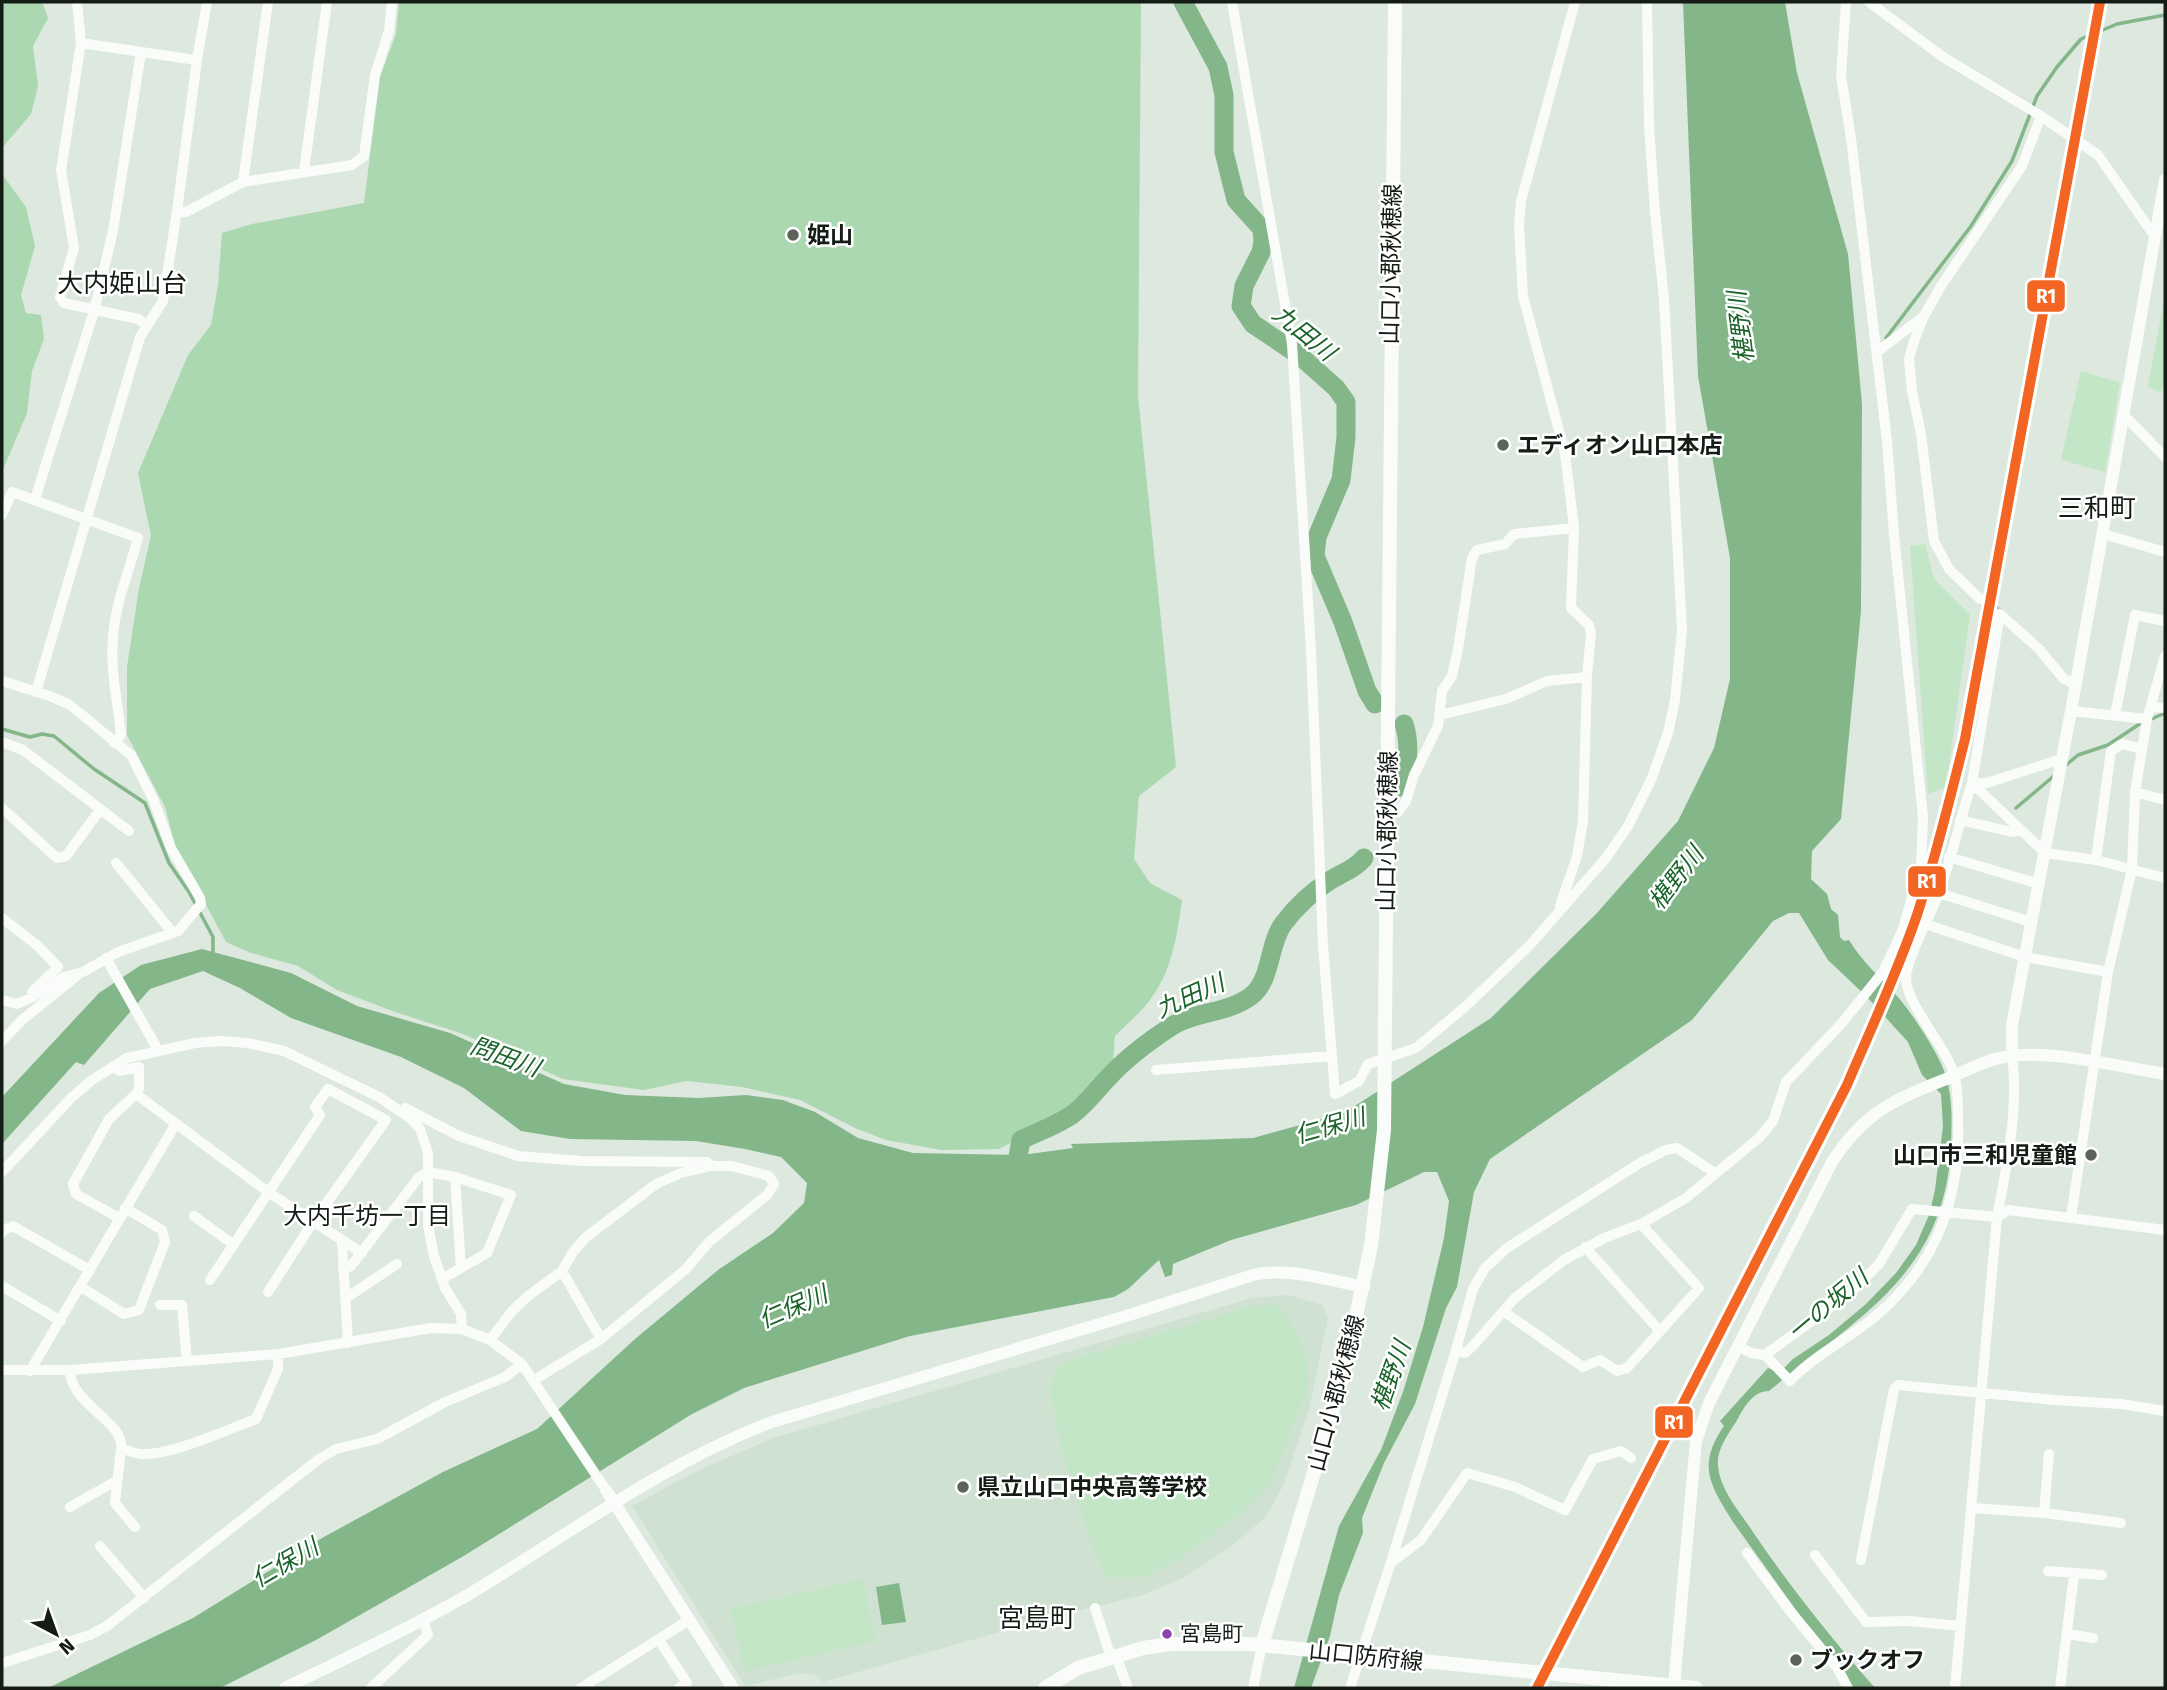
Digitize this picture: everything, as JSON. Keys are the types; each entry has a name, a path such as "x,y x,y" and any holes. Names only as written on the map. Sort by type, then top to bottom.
{"main road":[{"name":"山口小郡秋穂線","path":"1262,1645 1334,1410 1364,1287 1384,1130 1395,2"},
{"name":"山口防府線","path":"1045,1688 1079,1668 1143,1648 1171,1644 1262,1645 1696,1688"}],"street":[{"path":"77,2 81,43 61,170 74,248 60,297 64,303 138,319 147,325"},
{"path":"36,692 140,337 163,301 207,2"},
{"path":"243,182 268,2"},
{"path":"304,171 327,2"},
{"path":"177,211 186,212 243,182 352,166 364,156 375,75 390,31 392,2"},
{"path":"1232,2 1292,344 1311,650 1323,945 1335,1094 1359,1081 1368,1063 1384,1062 1416,1048 1484,990 1530,945 1628,826 1651,780 1668,733 1675,700 1682,631 1664,299 1649,125 1647,2"},
{"path":"1558,913 1577,856 1583,821 1587,677 1591,633 1589,625 1571,608 1574,528 1565,453 1523,296 1519,226 1521,201 1575,2"},
{"path":"1457,1350 1465,1353 1472,1347 1503,1311 1532,1284 1585,1247 1641,1224 1686,1198 1767,1130 1773,1121 1786,1082 1842,1023 1885,969 1903,929 1921,865 1923,817 1877,352 1851,138 1843,96 1841,55 1846,2"},
{"path":"1869,2 1954,65 2041,116 2098,155 2160,240"},
{"path":"81,43 197,60"},
{"path":"35,499 94,311 113,231 141,52"},
{"path":"1981,600 1949,569 1934,541 1922,434 1909,359 1913,341 1924,316 1941,286 2022,166 2041,116"},
{"path":"1955,1688 1997,1217 2011,1125 2015,1075 2012,1025 2076,685 2123,414 2160,240 2165,180"},
{"path":"1877,352 1924,316"},
{"path":"2123,414 2165,457"},
{"path":"2,515 12,492 138,538 120,593 113,638 113,685 121,735 114,743"},
{"path":"1388,813 1398,812 1406,801 1414,775 1438,726 1442,691 1452,676 1472,558 1477,550 1505,544 1514,534 1574,528"},
{"path":"2103,534 2165,552"},
{"path":"1738,1346 1751,1353 1765,1355 1790,1381 1881,1311 1911,1280 1929,1253 1946,1212 1959,1140 1952,1076 1930,1027 1907,993 1905,975 1939,894 1972,783 2000,614 2040,650 2063,678 2076,685"},
{"path":"2115,715 2136,615 2165,621"},
{"path":"2071,1217 2108,972 2132,869 2134,792 2147,719 2165,656"},
{"path":"1440,715 1506,699 1548,681 1587,677"},
{"path":"2,681 70,705 131,755 155,802 171,848 201,904 184,926 173,933 83,972 64,977 32,998 17,1004 2,1000"},
{"path":"2151,707 2165,708"},
{"path":"2071,710 2147,719"},
{"path":"2,742 23,750 129,831"},
{"path":"2096,860 2111,751 2122,744 2142,749"},
{"path":"1972,783 1986,783 2061,759"},
{"path":"1972,783 2045,853 2096,860 2165,878"},
{"path":"2134,792 2165,800"},
{"path":"2,808 57,859 66,856 100,810"},
{"path":"1960,820 2012,832 2021,831"},
{"path":"1949,857 2039,884"},
{"path":"116,863 173,933"},
{"path":"1939,894 2031,922"},
{"path":"2,918 38,946 58,967 33,991 32,998"},
{"path":"1925,924 2025,957 2108,972"},
{"path":"107,961 156,1047"},
{"path":"1885,969 1905,975"},
{"path":"2,1041 22,1020 83,972"},
{"path":"2,1172 71,1097 127,1058 156,1047 195,1042 220,1041 269,1046 336,1075 400,1111 420,1129 428,1153 428,1226 434,1256 442,1279 461,1314 462,1329"},
{"path":"1674,1686 1696,1441 1709,1403 1832,1162 1845,1142 1867,1118 1891,1102 1991,1059 2012,1055 2041,1055 2165,1074"},
{"path":"1156,1070 1331,1056"},
{"path":"114,1066 119,1071 139,1067 139,1089 109,1119 73,1184 76,1194 119,1218"},
{"path":"211,1280 320,1115 315,1107 328,1089 386,1120 313,1222 268,1292"},
{"path":"136,1094 268,1192 362,1253"},
{"path":"400,1111 402,1107 459,1136 518,1156 581,1161 707,1162 711,1166"},
{"path":"30,1371 175,1125"},
{"path":"1350,1688 1355,1656 1391,1562 1457,1350 1473,1289 1485,1268 1507,1248 1640,1163 1666,1150 1677,1148 1715,1173"},
{"path":"490,1340 512,1311 562,1271 584,1238 656,1184 681,1173 711,1166 732,1166 769,1175 774,1184 768,1194 709,1242 686,1269 601,1339 536,1382"},
{"path":"343,1269 351,1266 362,1253 419,1177 429,1172 455,1177 511,1195 488,1252 442,1279"},
{"path":"455,1177 461,1268"},
{"path":"81,1287 124,1314 139,1310 165,1242 162,1230 125,1208"},
{"path":"1765,1355 1851,1292 1880,1264 1912,1209 1997,1217 2008,1210 2165,1230"},
{"path":"194,1216 234,1245"},
{"path":"1503,1311 1583,1367 1600,1360 1617,1371 1627,1368 1699,1288 1641,1224"},
{"path":"2,1233 13,1226 90,1270"},
{"path":"342,1241 348,1343"},
{"path":"1585,1247 1659,1330"},
{"path":"346,1298 397,1264"},
{"path":"562,1271 601,1339"},
{"path":"285,1688 423,1620 614,1503 702,1453 772,1422 1269,1271 1364,1287"},
{"path":"2,1286 61,1321"},
{"path":"160,1305 181,1305 187,1361"},
{"path":"2,1370 70,1370 278,1354 431,1328 462,1329 490,1340 522,1364 536,1382 733,1688"},
{"path":"121,1448 139,1454 155,1453 256,1419 278,1369 278,1354"},
{"path":"2,1663 107,1626 318,1459 336,1449 377,1440 445,1402 505,1377 522,1364"},
{"path":"70,1370 70,1378 79,1394 91,1409 118,1433 122,1442 115,1503 135,1527"},
{"path":"1861,1560 1894,1389 1898,1385 2121,1404 2165,1411"},
{"path":"1391,1562 1422,1540 1467,1473 1515,1486 1565,1510 1593,1459 1621,1451 1631,1458"},
{"path":"2043,1513 2049,1454"},
{"path":"70,1507 116,1480"},
{"path":"1971,1508 2043,1513 2121,1523"},
{"path":"100,1546 144,1598"},
{"path":"1747,1553 1838,1669 1848,1688"},
{"path":"1815,1555 1866,1622 1909,1621 1960,1626"},
{"path":"2048,1572 2102,1576"},
{"path":"2060,1688 2074,1575"},
{"path":"1094,1608 1128,1688"},
{"path":"371,1688 428,1635 423,1620"},
{"path":"581,1688 689,1620"},
{"path":"2067,1634 2093,1638"},
{"path":"659,1640 687,1683 679,1688"},
{"path":"1253,1688 1262,1645"}],"shaded area":[{"path":"2,2 42,2 48,18 33,46 38,86 31,114 2,148"},
{"path":"399,2 1141,2 1138,396 1176,767 1139,796 1134,859 1150,883 1182,900 1175,940 1164,977 1146,1005 1115,1036 1113,1062 1073,1110 999,1149 941,1150 886,1140 855,1128 800,1100 742,1087 687,1081 644,1090 563,1079 463,1034 337,990 298,966 251,953 226,942 176,849 165,807 127,735 127,667 139,588 151,536 138,473 188,355 211,325 218,285 222,233 252,224 364,203 380,77 396,34"},
{"path":"2,174 26,207 35,246 21,295 26,313 41,315 44,339 32,371 27,413 2,472"},
{"path":"2165,295 2165,386 2160,393 2148,386"},
{"path":"2081,371 2120,383 2105,472 2061,460"},
{"path":"1925,544 1934,579 1970,615 1946,787 1928,794 1910,546"},
{"path":"1288,1295 1322,1305 1328,1318 1309,1409 1284,1484 1266,1517 1231,1546 1183,1578 1142,1595 1049,1618 823,1682 816,1675 800,1673 745,1686 632,1506 699,1470 773,1438 1252,1298"},
{"path":"1257,1305 1277,1305 1284,1313 1302,1344 1308,1367 1307,1390 1271,1481 1246,1508 1180,1558 1143,1577 1108,1578 1094,1552 1060,1444 1050,1389 1057,1367 1074,1359"},
{"path":"863,1579 875,1641 744,1671 731,1609"}],"water":[{"path":"1683,2 1785,2 1797,73 1848,254 1862,404 1861,611 1841,819 1812,851 1811,879 1827,894 1831,909 1838,915 1840,937 1844,941 1849,940 1902,1002 1922,1030 1943,1068 1950,1097 1951,1146 1945,1191 1932,1228 1914,1261 1891,1289 1864,1315 1769,1391 1758,1394 1749,1402 1723,1443 1718,1460 1722,1484 1737,1509 1796,1592 1875,1688 1852,1688 1733,1522 1718,1497 1710,1476 1710,1453 1724,1426 1720,1421 1768,1368 1779,1373 1793,1359 1829,1335 1866,1304 1896,1273 1916,1245 1929,1215 1935,1190 1943,1126 1941,1094 1922,1075 1908,1042 1828,960 1799,913 1789,913 1773,921 1692,1020 1490,1159 1474,1192 1457,1287 1446,1308 1415,1404 1384,1463 1362,1518 1363,1533 1339,1595 1330,1636 1311,1688 1294,1688 1339,1526 1381,1450 1423,1327 1444,1238 1449,1201 1437,1172 1424,1172 1356,1205 1231,1240 1173,1264 1172,1275 1165,1277 1159,1260 1128,1289 1114,1297 910,1336 744,1388 692,1414 462,1557 316,1640 220,1688 48,1688 193,1618 322,1538 443,1472 537,1429 635,1339 718,1270 773,1233 804,1203 807,1183 781,1157 745,1149 696,1141 570,1139 521,1131 464,1088 401,1057 291,1018 240,988 203,971 150,989 84,1065 76,1062 2,1144 2,1097 99,993 141,965 202,949 291,973 357,1006 450,1033 564,1084 625,1095 699,1098 746,1095 783,1100 815,1112 858,1138 913,1153 1022,1155 1073,1148 1071,1144 1253,1138 1344,1113 1491,1018 1597,913 1678,821 1714,748 1730,679 1730,558 1698,376"},
{"path":"899,1583 906,1622 882,1625 876,1587"}],"waterway":[{"name":"九田川","path":"1183,2 1218,67 1224,95 1224,152 1236,200 1262,229 1261,252 1244,286 1241,306 1253,324 1299,355 1336,388 1346,402 1346,437 1341,480 1317,537 1315,556 1343,622 1367,691 1375,704"},
{"path":"1886,338 1971,226 2012,161 2037,96 2081,39 2117,24 2165,15"},
{"path":"2066,765 2078,755 2108,745 2138,725 2165,713"},
{"name":"九田川","path":"1402,787 1408,748 1404,724"},
{"path":"2,729 30,737 42,734 54,736 94,769 145,803 169,863 189,892 213,937 213,953"},
{"path":"2016,808 2055,775"},
{"name":"九田川","path":"1014,1179 1021,1140 1073,1114 1121,1065 1172,1026 1232,1006 1251,996 1263,981 1283,924 1316,890 1364,858"}],"tunnel":[{"path":"1981,600 2000,614"}],"transit line":[{"name":"R1","path":"1537,1688 1847,1085 1917,915 1965,739 2100,2"}],"place":[{"name":"姫山","path":"793,235"},
{"name":"エディオン山口本店","path":"1503,445"},
{"name":"山口市三和児童館","path":"2091,1155"},
{"name":"県立山口中央高等学校","path":"963,1487"},
{"name":"宮島町","path":"1167,1634"},
{"name":"ブックオフ","path":"1796,1660"}],"district":[{"name":"大内姫山台","path":"122,283"},
{"name":"三和町","path":"2097,508"},
{"name":"大内千坊一丁目","path":"367,1216"},
{"name":"宮島町","path":"1037,1618"}],"water label":[{"name":"椹野川","path":"1741,327"},
{"name":"椹野川","path":"1676,878"},
{"name":"問田川","path":"505,1057"},
{"name":"仁保川","path":"1330,1126"},
{"name":"一の坂川","path":"1828,1305"},
{"name":"仁保川","path":"793,1307"},
{"name":"椹野川","path":"1391,1376"},
{"name":"仁保川","path":"285,1563"}]}
